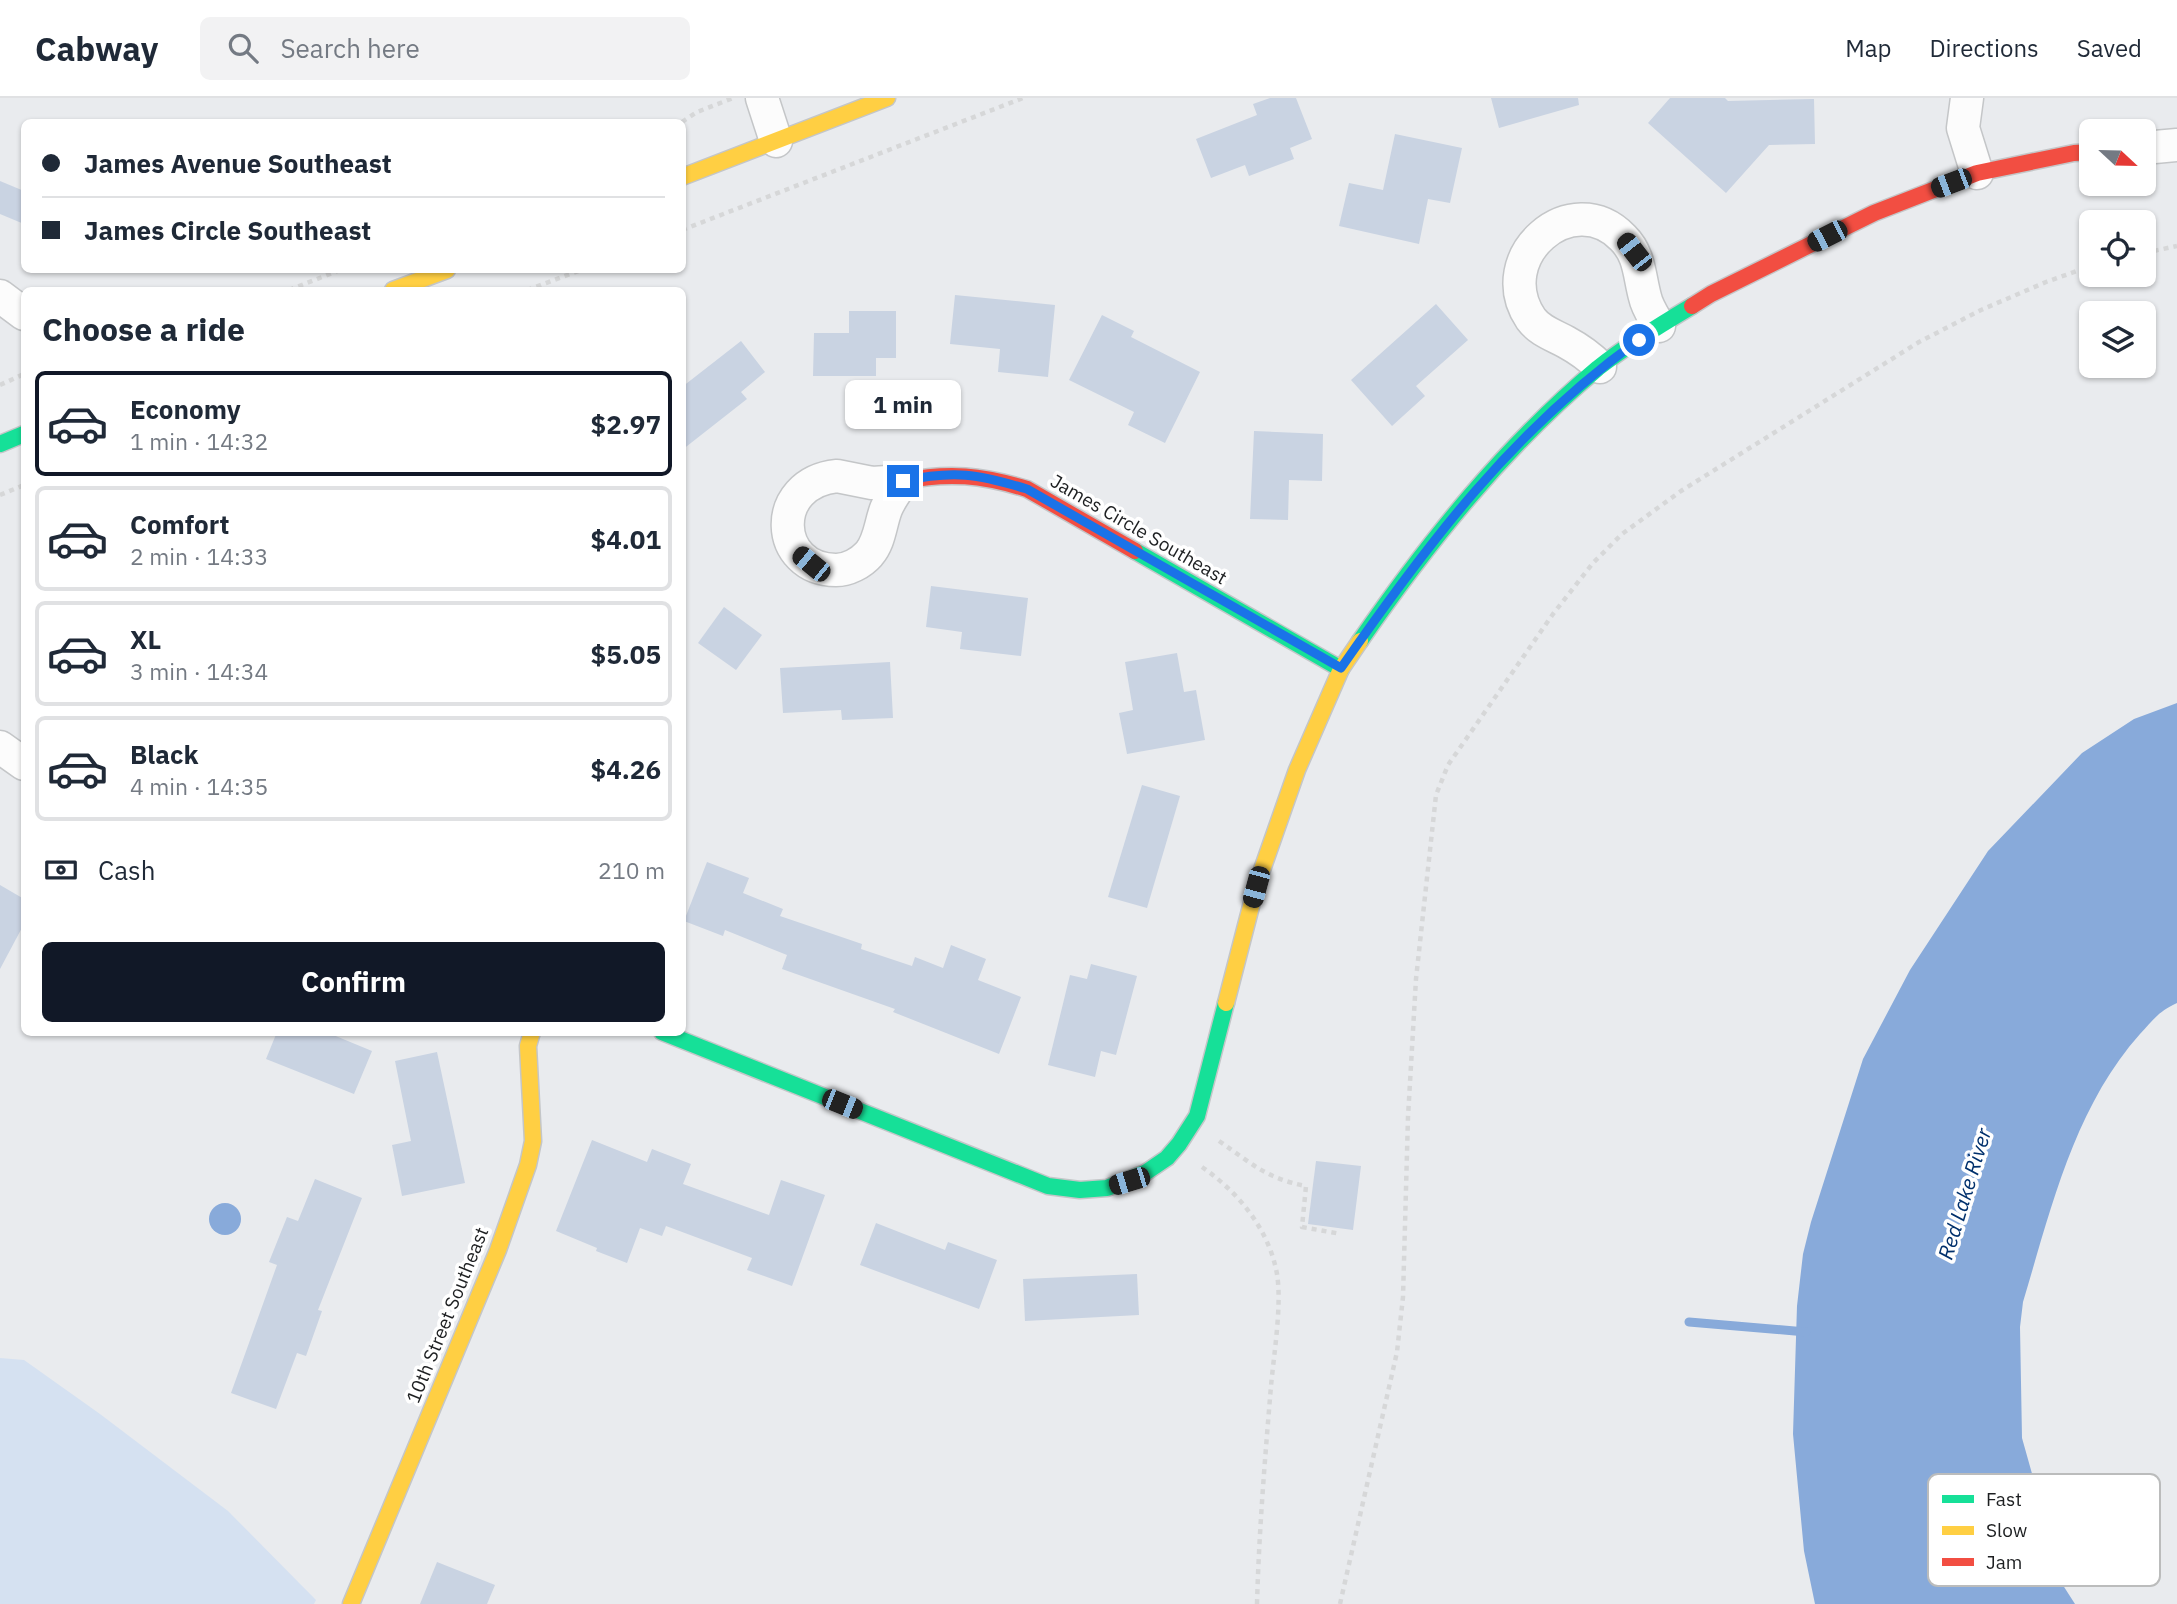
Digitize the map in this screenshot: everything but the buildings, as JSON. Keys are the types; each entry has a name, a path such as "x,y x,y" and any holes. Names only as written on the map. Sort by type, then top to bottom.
{"street":[{"path":"762,98 776,141"},
{"path":"686,175 887,98"},
{"path":"1967,98 1963,128 1977,173"},
{"path":"2156,147 2177,145"},
{"path":"672,1036 1048,1186 1080,1191 1109,1187 1155,1168 1176,1148 1197,1116 1256,887 1297,770 1341,668 1398,586 1479,484 1550,412 1601,367 1711,294 1874,213 1977,173 2079,153"},
{"path":"1601,367 1586,354 1546,334 1532,320 1522,302 1519,282 1522,261 1532,244 1547,230 1566,222 1585,220 1605,225 1622,236 1634,252 1641,271 1645,299 1659,326"},
{"path":"401,287 439,273"},
{"path":"0,296 21,312"},
{"path":"0,444 21,435"},
{"name":"James Circle Southeast","path":"903,481 934,474 965,474 993,478 1027,489 1341,668"},
{"path":"0,747 21,762"},
{"name":"10th Street Southeast","path":"351,1604 498,1250 528,1165 533,1141 528,1046 532,1036"}],"path":[{"path":"686,119 697,111 734,98"},
{"path":"686,228 1023,98"},
{"path":"2156,251 2177,247"},
{"path":"1340,1604 1397,1352 1403,1297 1408,1117 1416,979 1436,796 1448,765 1553,614 1592,563 1622,534 1681,491 1859,377 1919,342 1981,310 2079,270"},
{"path":"297,287 332,273"},
{"path":"535,287 573,273"},
{"path":"0,385 21,375"},
{"path":"0,495 21,486"},
{"path":"1193,1123 1270,1177 1306,1186 1302,1227 1340,1234"},
{"path":"1176,1148 1212,1173 1235,1195 1261,1227 1277,1275 1277,1320 1258,1540 1257,1604"}],"shaded area":[{"path":"0,1358 24,1360 228,1511 316,1600 314,1604 0,1604"}],"water":[{"name":"Red Lake River","path":"2177,703 2177,1003 2165,1009 2140,1034 2117,1063 2098,1094 2067,1161 2044,1231 2023,1302 2020,1327 2022,1438 2032,1474 1928,1474 1928,1586 2063,1586 2075,1604 1815,1604 1804,1551 1793,1434 1797,1306 1803,1254 1811,1222 1863,1059 1910,970 1988,851 2082,753 2134,719"},
{"path":"225,1203 236,1208 241,1219 236,1230 225,1235 214,1230 209,1219 214,1208"}],"waterway":[{"path":"1689,1322 1806,1332"}],"traffic: fast":[{"path":"1360,641 1441,531 1531,430 1598,368 1632,343 1692,306"},
{"path":"0,444 21,435"},
{"path":"1135,551 1341,669"},
{"path":"672,1036 1048,1186 1080,1190 1107,1188 1145,1173 1167,1158 1179,1144 1197,1116 1226,1003"}],"traffic: slow":[{"path":"686,175 887,98"},
{"path":"401,287 439,273"},
{"path":"1226,1003 1256,887 1297,770 1341,669 1360,641"},
{"path":"351,1604 498,1250 528,1165 533,1141 528,1046 531,1036"}],"traffic: jam":[{"path":"1692,306 1874,213 1977,173 2079,153"},
{"path":"903,481 935,476 965,476 1027,489 1135,551"}],"route":[{"path":"903,481 934,474 965,474 993,478 1027,489 1341,668 1398,586 1479,484 1550,412 1601,367 1639,340"}]}
